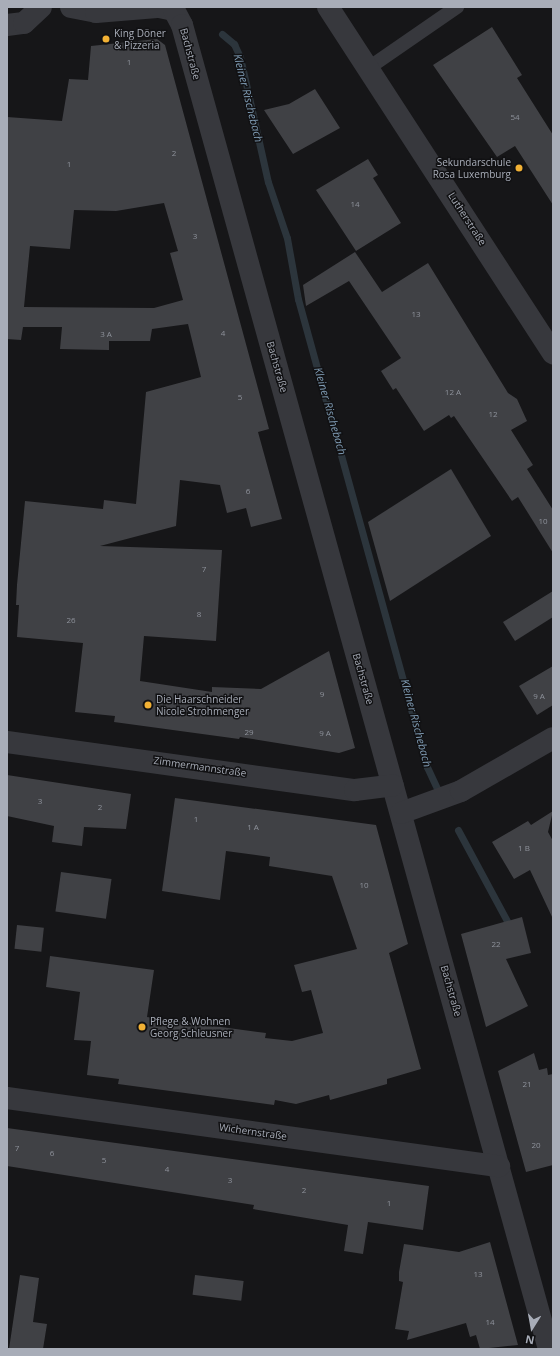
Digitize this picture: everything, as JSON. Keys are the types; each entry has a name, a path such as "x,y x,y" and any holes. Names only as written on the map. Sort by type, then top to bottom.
{"street":[{"path":"7,25 24,23 41,7"},
{"path":"71,7 96,12 163,8"},
{"name":"Lutherstraße","path":"328,7 370,67 553,352"},
{"name":"Bachstraße","path":"163,8 182,24 500,1166 549,1349"},
{"path":"401,813 461,791 553,738"},
{"name":"Zimmermannstraße","path":"7,742 356,790 393,785"},
{"name":"Wichernstraße","path":"7,1098 500,1166"}],"lane":[{"path":"370,67 457,7"}],"building":[{"path":"492,27 522,75 517,78 553,135 553,205 515,146 497,157 433,65"},
{"path":"157,39 165,45 269,429 258,432 282,519 251,527 246,508 227,513 220,485 180,480 176,526 100,546 222,550 216,641 144,636 140,681 212,692 212,687 261,689 329,651 355,748 339,753 240,737 239,739 114,722 115,716 75,712 83,643 17,637 19,605 16,605 17,585 25,501 103,509 104,500 136,504 146,392 201,377 188,324 152,329 150,341 109,341 109,350 60,349 62,327 23,327 21,340 7,339 7,117 62,121 69,79 88,80 91,46","holes":["164,203 178,251 170,253 183,300 154,308 24,307 30,246 70,249 74,210 116,211"]},
{"path":"315,89 340,128 293,154 264,110 289,104"},
{"path":"368,159 378,175 373,178 401,223 356,251 316,190"},
{"path":"355,252 382,292 428,263 508,393 517,399 527,421 511,430 533,465 527,469 553,510 553,553 518,497 512,501 454,416 451,418 449,415 424,431 396,388 393,390 381,371 401,358 349,281 306,306 303,285"},
{"path":"451,469 491,536 390,601 368,522"},
{"path":"553,591 553,617 515,641 503,622"},
{"path":"553,666 553,705 537,715 519,686"},
{"path":"7,775 131,794 126,829 84,827 82,846 52,842 54,826 7,816"},
{"name":"Pflege & Wohnen Georg Schleusner","path":"175,798 376,825 408,944 389,953 421,1069 387,1079 387,1084 330,1100 329,1095 296,1104 275,1100 274,1105 118,1084 119,1079 87,1075 91,1041 74,1040 80,992 46,987 50,956 154,970 147,1017 266,1033 265,1038 292,1041 323,1033 311,990 302,992 294,965 357,949 332,876 269,866 270,857 226,851 220,900 162,891"},
{"path":"553,811 548,832 553,841 553,919 530,870 514,879 492,842 528,821 531,825"},
{"path":"61,872 112,879 106,919 55,912"},
{"path":"522,917 531,953 506,959 528,1006 486,1027 461,934"},
{"path":"17,925 44,928 41,952 14,949"},
{"path":"534,1053 539,1070 547,1068 548,1075 553,1074 553,1165 526,1172 498,1071"},
{"path":"7,1128 429,1186 423,1230 368,1222 363,1254 344,1251 348,1225 253,1209 254,1205 7,1166"},
{"path":"490,1242 518,1345 480,1349 476,1335 470,1337 466,1323 407,1340 409,1331 395,1329 403,1282 399,1281 399,1272 404,1244 459,1252"},
{"path":"20,1275 39,1278 33,1322 47,1324 43,1349 9,1349"},
{"path":"195,1275 244,1281 241,1301 193,1295"}],"waterway":[{"name":"Kleiner Rischebach","path":"222,34 234,44 240,57 268,182 287,238 298,299 427,767 438,791"},
{"name":"Kleiner Rischebach","path":"458,830 507,921"}],"place":[{"name":"King Döner & Pizzeria","path":"106,39"},
{"name":"Sekundarschule Rosa Luxemburg","path":"519,168"},
{"name":"Die Haarschneider Nicole Strohmenger","path":"148,705"},
{"name":"Pflege & Wohnen Georg Schleusner","path":"142,1027"}]}
